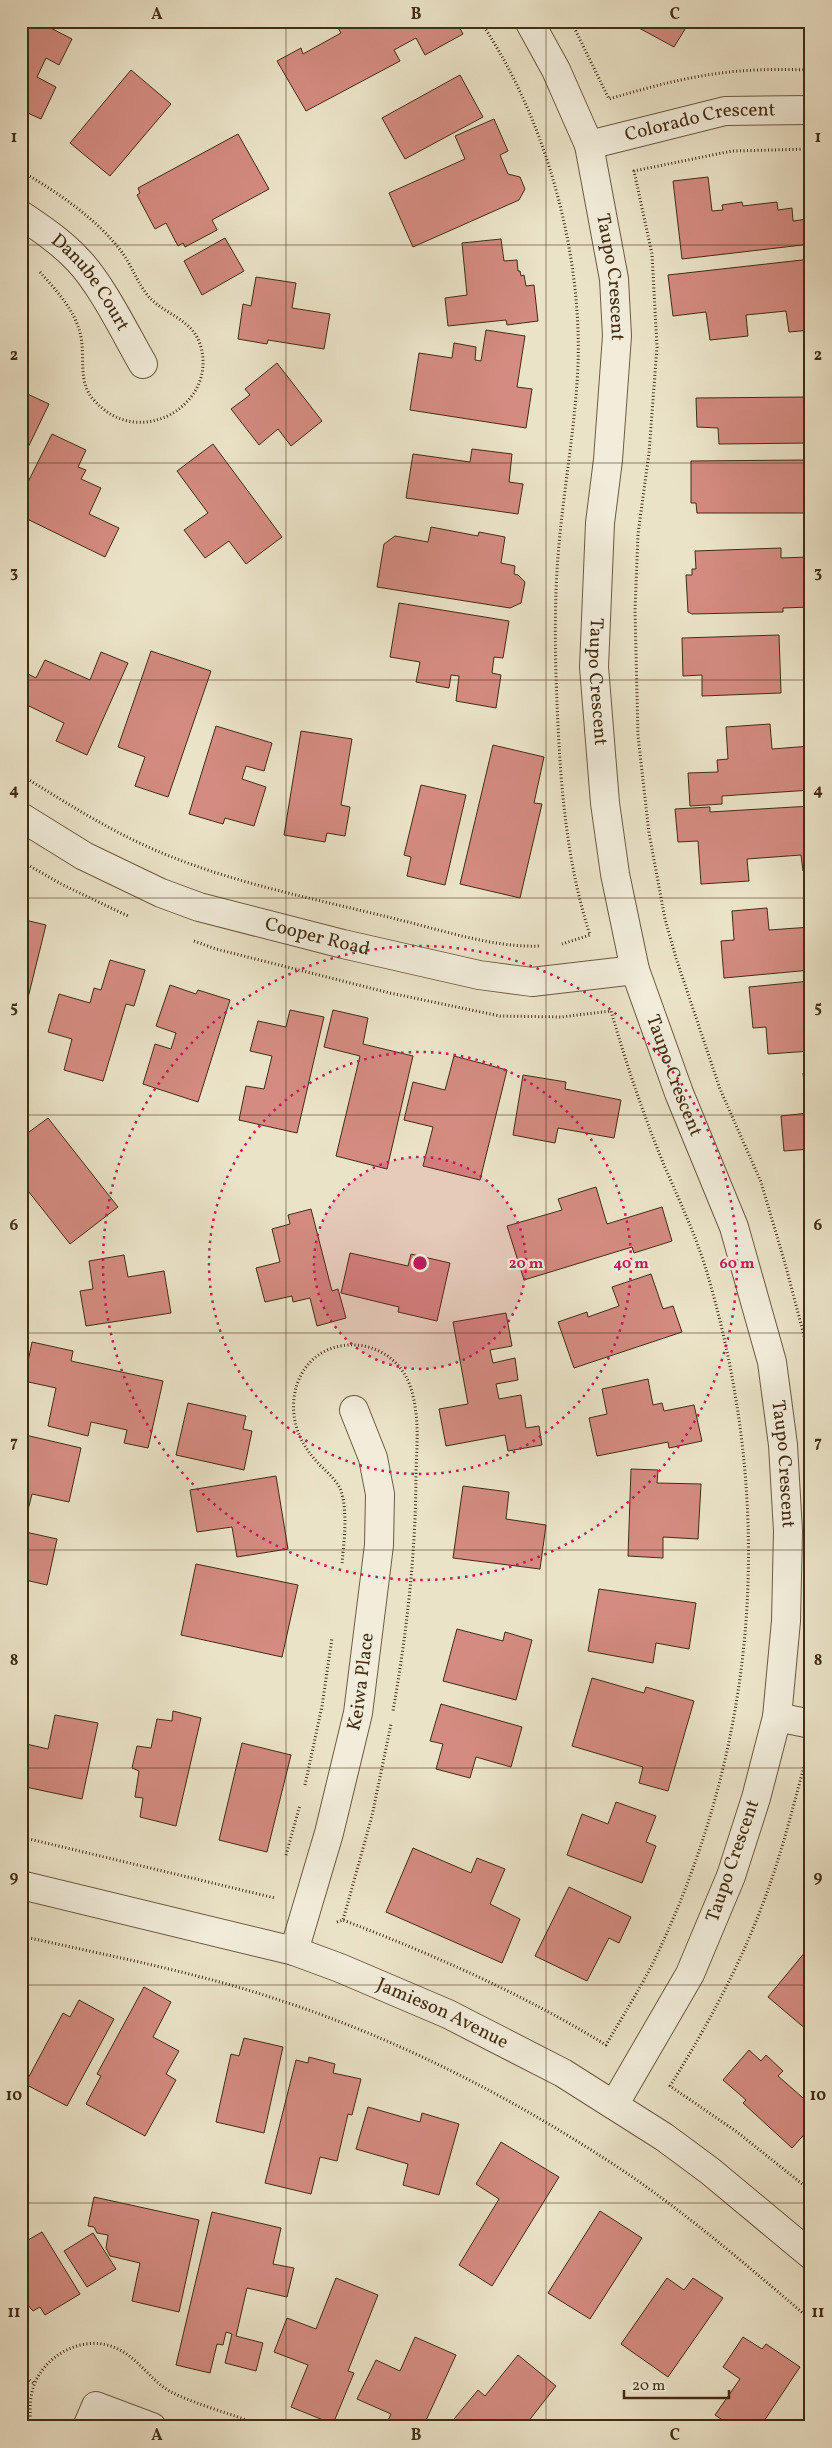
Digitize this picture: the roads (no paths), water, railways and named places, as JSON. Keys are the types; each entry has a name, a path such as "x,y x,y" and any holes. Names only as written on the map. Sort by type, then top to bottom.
{"street":[{"name":"Taupo Crescent","path":"530,21 556,70 590,145 614,279 617,336 609,451 600,523 595,602 594,667 604,803 615,874 635,970 679,1093 734,1227 772,1362 783,1445 788,1532 786,1621 777,1717 756,1798 731,1876 704,1941 674,2003 614,2105"},
{"name":"Colorado Crescent","path":"590,145 725,111 811,110"},
{"name":"Danube Court","path":"21,215 54,237 80,261 108,302 143,364"},
{"name":"Cooper Road","path":"21,817 84,856 161,893 199,907 343,944 479,975 532,982 635,970"},
{"name":"Keiwa Place","path":"294,1951 329,1833 358,1713 378,1555 380,1494 373,1458 354,1410"},
{"path":"777,1717 811,1724"},
{"name":"Jamieson Avenue","path":"21,1885 294,1951 340,1968 448,2014 563,2073 614,2105 710,2171 811,2255"},
{"path":"93,2412 152,2427"}]}
